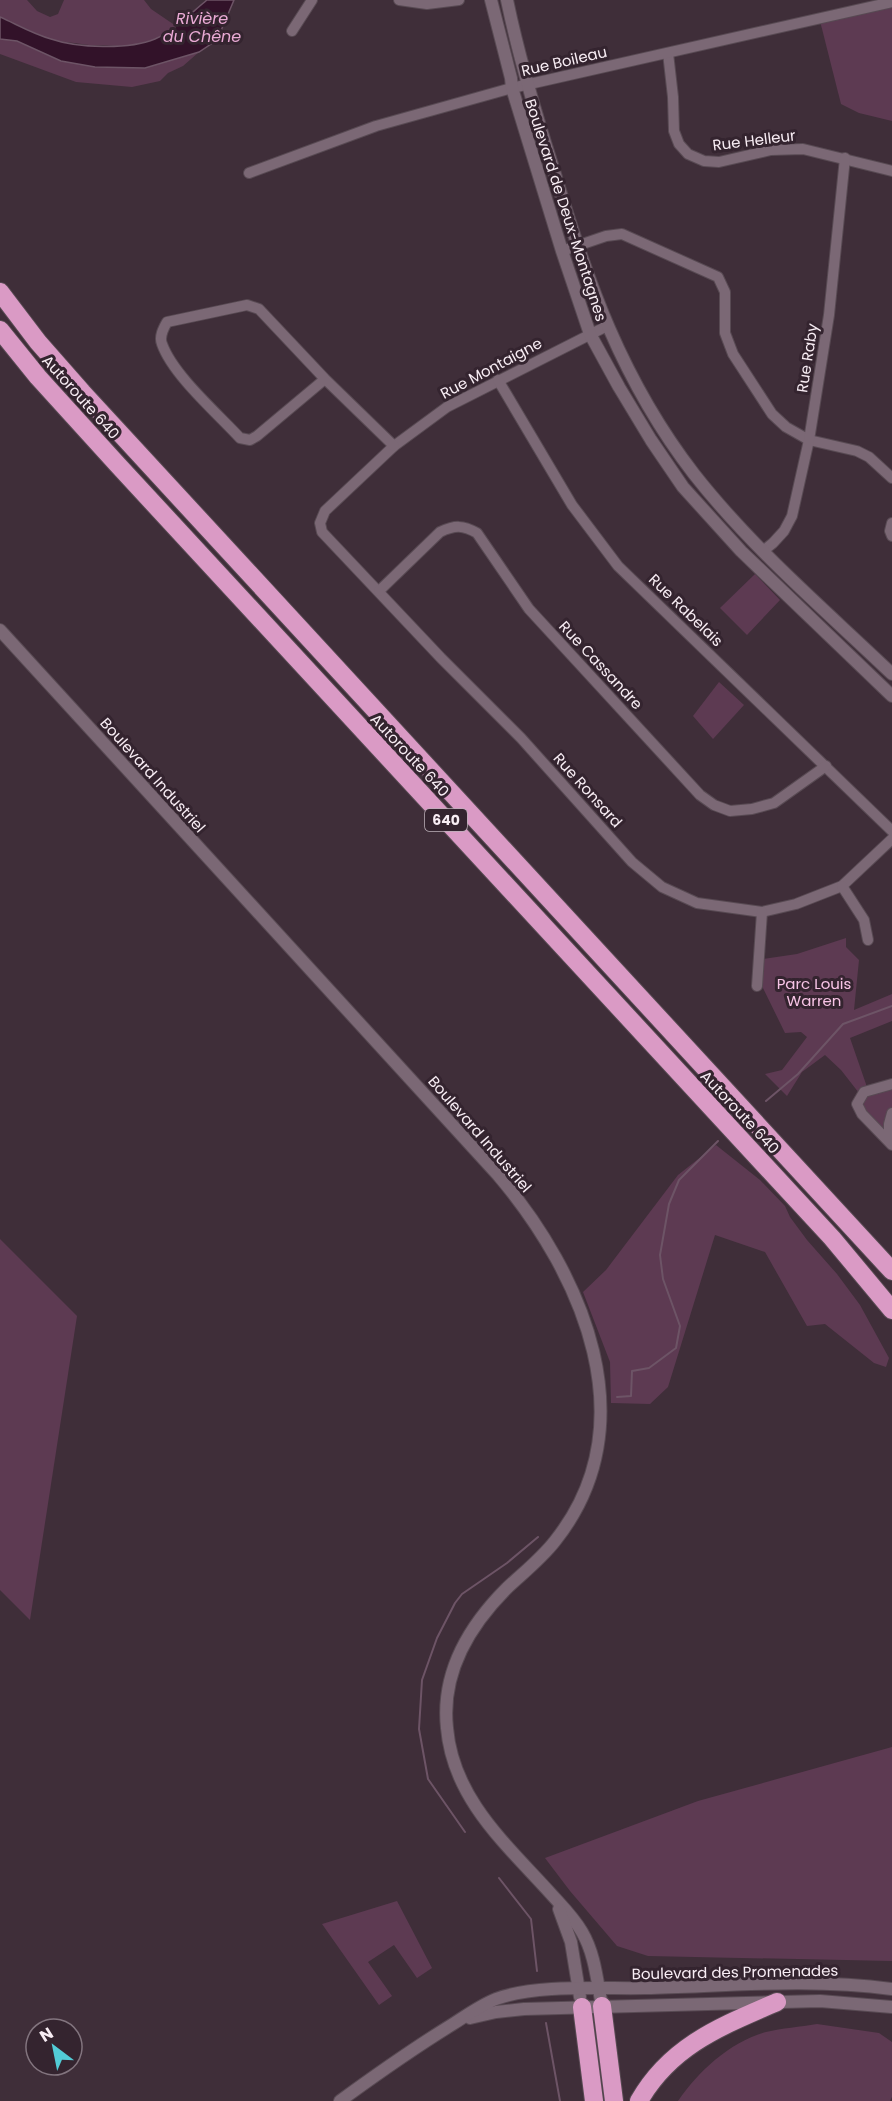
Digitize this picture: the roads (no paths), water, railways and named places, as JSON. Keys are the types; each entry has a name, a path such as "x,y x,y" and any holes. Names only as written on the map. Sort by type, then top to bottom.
{"highway":[{"name":"Autoroute 640","path":"0,292 38,342 82,392 892,1271"},
{"name":"Autoroute 640","path":"0,330 109,455 832,1238 892,1310"},
{"path":"600,1997 614,2101"},
{"path":"580,1998 594,2101"},
{"path":"639,2101 668,2064 694,2042 722,2025 777,2002"}],"street":[{"path":"292,31 312,0"},
{"path":"399,0 427,4 459,0"},
{"name":"Boulevard de Deux-Montagnes","path":"491,0 512,88 562,250 590,334 618,387 683,487 741,551 890,691"},
{"name":"Boulevard de Deux-Montagnes","path":"507,0 528,84 577,247 607,326 633,380 675,448 723,509 763,551 892,674"},
{"name":"Rue Boileau","path":"249,173 376,126 512,88 892,2"},
{"name":"Rue Helleur","path":"668,53 674,131 688,154 704,161 719,162 771,150 803,149 892,171"},
{"name":"Rue Raby","path":"763,551 779,537 792,516 809,440 829,315 845,158"},
{"path":"562,250 606,236 622,234 718,277 725,292 725,333 733,354 772,414 809,440 858,450 892,477"},
{"path":"325,379 257,436 250,440 240,438 176,369 161,342 162,329 167,322 247,305 259,309 325,379 394,446"},
{"name":"Rue Montaigne","path":"320,522 324,511 394,446 447,407 607,326"},
{"name":"Rue Rabelais","path":"498,380 572,505 618,566 892,831"},
{"name":"Rue Ronsard","path":"320,522 322,531 441,658 521,738 632,862 662,887 697,903 762,912 796,904 842,886 892,839"},
{"path":"892,523 890,531 892,536"},
{"name":"Rue Cassandre","path":"379,591 440,532 452,526 466,527 477,533 529,609 700,795 714,805 730,811 752,809 774,803 826,766"},
{"name":"Boulevard Industriel","path":"0,630 498,1174 524,1207 548,1244 574,1294 590,1337 599,1377 599,1437 588,1480 570,1520 553,1544 492,1604 467,1639 451,1675 446,1705 447,1731 452,1759 468,1797 483,1819 576,1922 592,1956 600,1997"},
{"path":"842,886 864,920 868,940"},
{"path":"757,986 762,912"},
{"path":"891,1143 862,1114 857,1104 864,1092 892,1084"},
{"path":"891,1143 889,1124 892,1113"},
{"name":"Boulevard Industriel","path":"554,1897 571,1939 580,1998"},
{"name":"Boulevard des Promenades","path":"580,1998 841,1984 892,1989"},
{"path":"340,2101 452,2025 483,2006 506,1996 533,1991 580,1998"},
{"path":"452,2025 496,2012 580,1998"},
{"name":"Boulevard des Promenades","path":"580,1998 844,2002 892,2007"}],"water":[{"name":"Rivière du Chêne","path":"207,0 234,0 217,40 199,52 145,68 95,67 61,61 17,41 0,39 0,17 31,32 62,42 88,46 144,43 169,31"}],"waterway":[{"path":"766,1101 798,1074 843,1024 892,1006"},
{"path":"617,1397 631,1396 632,1371 649,1368 676,1348 680,1326 663,1279 660,1255 669,1204 679,1180 718,1141"},
{"path":"465,1832 428,1779 419,1729 422,1680 437,1638 462,1594 507,1563 538,1537"},
{"path":"499,1878 531,1919 537,1971"},
{"path":"546,2023 560,2101"}],"park label":[{"name":"Parc Louis Warren","path":"814,992"}]}
